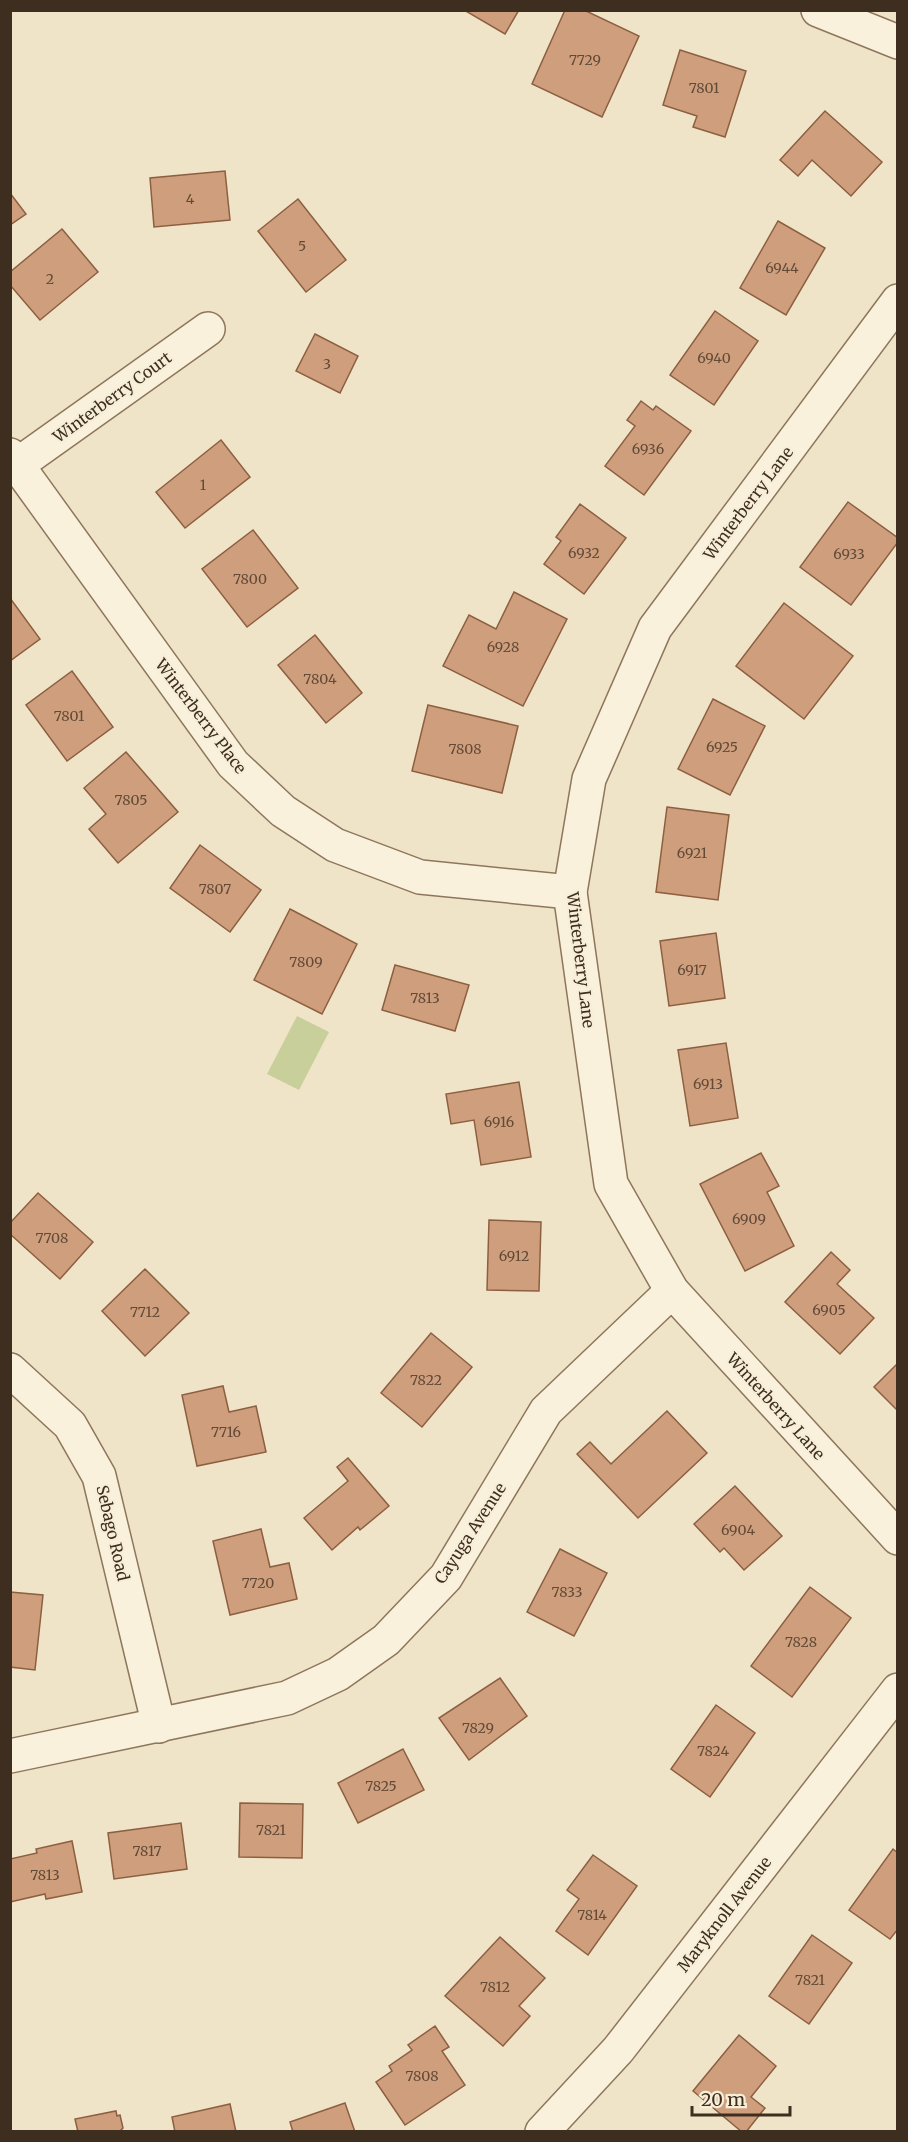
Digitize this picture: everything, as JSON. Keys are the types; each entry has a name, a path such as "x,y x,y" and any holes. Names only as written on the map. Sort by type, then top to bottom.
{"street":[{"path":"818,10 897,42"},
{"name":"Winterberry Lane","path":"897,301 655,628 589,779 570,892 611,1184 672,1291 897,1538"},
{"name":"Winterberry Court","path":"14,460 208,329"},
{"name":"Winterberry Place","path":"14,460 233,764 283,811 335,845 420,877 570,892"},
{"name":"Cayuga Avenue","path":"10,1756 287,1698 338,1674 386,1640 446,1577 546,1411 672,1291"},
{"name":"Sebago Road","path":"10,1370 70,1425 99,1476 159,1726"},
{"name":"Maryknoll Avenue","path":"542,2132 618,2050 897,1690"}],"green space":[{"path":"297,1016 329,1032 299,1090 267,1074"}],"building":[{"path":"464,10 519,10 505,34"},
{"path":"565,10 584,10 639,36 602,117 532,84"},
{"path":"680,50 746,71 725,137 693,127 697,116 663,105"},
{"path":"825,111 882,162 851,196 812,160 798,176 780,160"},
{"path":"225,171 230,220 154,227 150,178"},
{"path":"10,193 26,214 10,225"},
{"path":"298,199 346,260 306,292 258,231"},
{"path":"778,221 825,248 786,315 740,288"},
{"path":"62,229 98,272 40,320 10,285 10,272"},
{"path":"715,311 758,341 714,405 670,375"},
{"path":"315,334 358,356 340,393 296,371"},
{"path":"641,401 653,410 656,406 691,431 644,495 605,466 635,426 627,420"},
{"path":"221,440 250,477 185,528 156,492"},
{"path":"848,502 898,538 898,542 851,605 800,567"},
{"path":"580,504 626,538 584,594 544,564 561,541 556,537"},
{"path":"253,530 298,588 247,627 202,569"},
{"path":"514,592 567,619 523,706 443,666 469,615 496,629"},
{"path":"10,598 40,639 10,661"},
{"path":"784,603 853,656 804,719 736,666"},
{"path":"315,635 362,693 326,723 278,665"},
{"path":"72,671 113,727 67,761 26,705"},
{"path":"713,699 765,726 730,795 678,769"},
{"path":"428,705 518,726 502,793 412,771"},
{"path":"126,752 178,812 118,863 89,829 106,814 84,788"},
{"path":"667,807 729,815 718,900 656,892"},
{"path":"200,845 261,890 230,932 170,888"},
{"path":"290,909 357,944 322,1014 254,980"},
{"path":"716,933 725,998 669,1006 660,941"},
{"path":"395,965 469,985 455,1031 382,1010"},
{"path":"726,1043 738,1118 690,1126 678,1050"},
{"path":"519,1082 531,1157 481,1165 474,1120 451,1124 446,1094"},
{"path":"761,1153 779,1186 767,1192 794,1246 745,1271 700,1184"},
{"path":"38,1193 93,1242 60,1279 10,1234 10,1223"},
{"path":"489,1220 541,1222 539,1291 487,1290"},
{"path":"831,1252 850,1270 837,1284 874,1318 840,1354 785,1302"},
{"path":"145,1269 189,1313 145,1356 102,1311"},
{"path":"431,1333 472,1367 422,1427 381,1393"},
{"path":"898,1363 898,1411 874,1387"},
{"path":"223,1386 229,1412 256,1406 266,1452 197,1466 182,1395"},
{"path":"667,1411 707,1453 638,1518 577,1454 590,1442 611,1464"},
{"path":"348,1458 389,1506 360,1530 358,1527 332,1550 304,1518 348,1481 337,1467"},
{"path":"735,1486 782,1536 744,1570 724,1548 720,1552 694,1524"},
{"path":"261,1529 270,1567 289,1563 297,1599 230,1615 213,1541"},
{"path":"560,1549 607,1573 574,1636 527,1612"},
{"path":"810,1587 851,1618 792,1697 751,1666"},
{"path":"10,1592 43,1595 35,1670 10,1667"},
{"path":"500,1678 527,1716 469,1760 439,1718"},
{"path":"716,1705 755,1733 710,1797 671,1769"},
{"path":"403,1749 424,1790 358,1823 338,1783"},
{"path":"240,1803 303,1804 302,1858 239,1857"},
{"path":"181,1823 187,1869 114,1879 108,1833"},
{"path":"72,1841 82,1892 46,1899 45,1894 10,1902 10,1859 37,1853 36,1849"},
{"path":"893,1849 898,1853 898,1929 890,1939 849,1910"},
{"path":"593,1855 637,1886 588,1955 556,1931 579,1899 567,1890"},
{"path":"812,1935 852,1963 809,2024 769,1996"},
{"path":"500,1937 545,1978 519,2006 530,2016 503,2046 445,1996"},
{"path":"435,2026 449,2047 442,2051 465,2085 405,2125 376,2082 392,2071 389,2066 412,2050 408,2045"},
{"path":"739,2035 776,2066 751,2097 765,2108 746,2132 742,2132 693,2091"},
{"path":"345,2103 355,2132 293,2132 290,2122"},
{"path":"230,2104 236,2132 175,2132 172,2117"},
{"path":"116,2111 117,2116 120,2115 123,2128 119,2132 78,2132 75,2119"}]}
